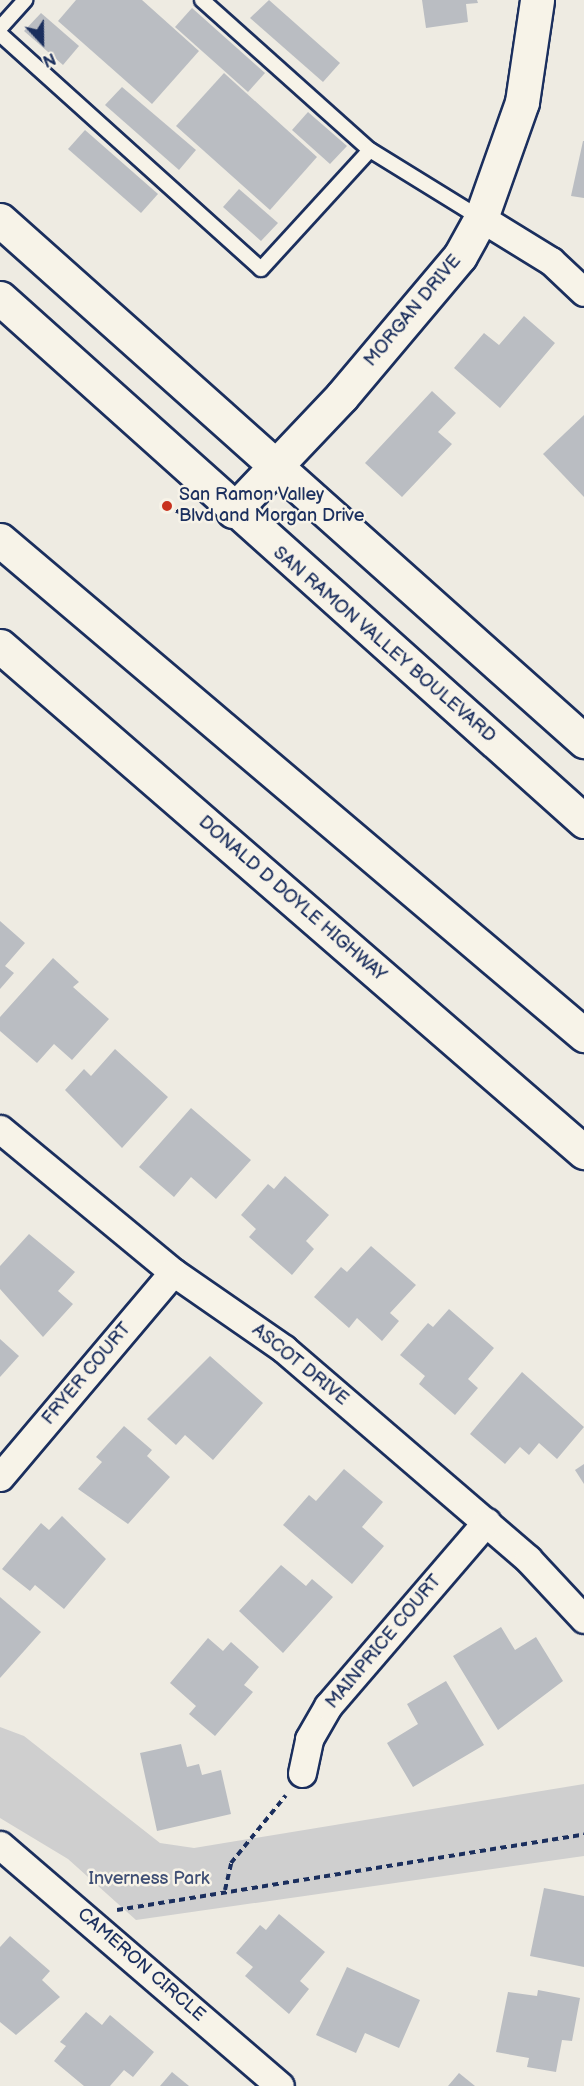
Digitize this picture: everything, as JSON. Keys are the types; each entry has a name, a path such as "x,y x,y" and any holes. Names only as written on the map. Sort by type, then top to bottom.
{"main road":[{"name":"MORGAN DRIVE","path":"232,511 438,286 481,218 522,102 537,0"},
{"path":"0,220 273,466 584,741"},
{"name":"SAN RAMON VALLEY BOULEVARD","path":"0,298 232,511 584,821"},
{"path":"0,540 584,1035"},
{"name":"DONALD D DOYLE HIGHWAY","path":"0,646 584,1152"}],"street":[{"path":"481,218 551,261 584,292"},
{"name":"ASCOT DRIVE","path":"0,1129 173,1272 284,1349 486,1522 584,1619"},
{"name":"FRYER COURT","path":"0,1477 173,1272"},
{"name":"MAINPRICE COURT","path":"302,1773 309,1739 328,1706 486,1522"},
{"name":"CAMERON CIRCLE","path":"0,1845 280,2086"}],"lane":[{"path":"0,28 25,0"},
{"path":"202,0 370,150 481,218"},
{"path":"0,34 261,269 370,150"}],"path":[{"path":"167,506 185,515"},
{"path":"225,1890 231,1863 302,1773"},
{"path":"84,1916 225,1890 584,1834"}],"green space":[{"name":"Inverness Park","path":"0,1727 24,1736 160,1843 194,1848 584,1784 584,1856 136,1920 68,1859 0,1818"}],"building":[{"path":"76,0 142,0 199,51 152,104 58,21"},
{"path":"269,0 340,63 323,82 250,18"},
{"path":"422,0 477,0 478,3 466,4 468,22 426,28"},
{"path":"192,8 265,73 248,92 175,27"},
{"path":"41,13 79,46 63,65 24,31"},
{"path":"224,73 317,157 270,210 176,126"},
{"path":"122,87 196,150 179,170 105,105"},
{"path":"308,112 347,146 330,164 292,130"},
{"path":"85,130 158,194 141,213 68,149"},
{"path":"584,141 584,198 571,196"},
{"path":"239,189 278,223 261,241 223,207"},
{"path":"524,316 555,343 500,408 454,368 484,333 499,345"},
{"path":"432,391 456,413 438,432 452,444 402,497 365,463"},
{"path":"584,415 584,497 543,454"},
{"path":"0,921 25,943 5,966 14,973 0,989"},
{"path":"53,958 79,982 73,987 109,1019 72,1060 54,1044 37,1063 0,1031 0,1017"},
{"path":"115,1049 168,1097 122,1148 65,1090 84,1069 91,1076"},
{"path":"191,1108 251,1160 216,1199 191,1177 174,1197 139,1167"},
{"path":"285,1176 329,1215 306,1241 314,1249 292,1275 249,1237 256,1229 241,1215 268,1184 274,1189"},
{"path":"29,1234 75,1272 58,1291 73,1304 43,1337 0,1289 0,1266"},
{"path":"371,1246 416,1285 390,1313 399,1321 382,1341 357,1318 349,1328 314,1297 341,1267 347,1272"},
{"path":"449,1309 494,1348 468,1379 478,1388 455,1415 419,1384 425,1376 400,1355 428,1323 433,1327"},
{"path":"0,1339 19,1356 0,1377"},
{"path":"210,1356 263,1403 213,1460 185,1435 176,1445 147,1419"},
{"path":"522,1372 584,1427 557,1459 539,1443 529,1455 520,1447 505,1464 470,1434"},
{"path":"124,1426 152,1450 147,1456 170,1477 128,1524 78,1489 102,1462 96,1457"},
{"path":"584,1464 584,1484 575,1470"},
{"path":"344,1469 383,1502 362,1527 384,1546 352,1584 283,1525 309,1495 316,1501"},
{"path":"62,1516 106,1559 64,1609 35,1585 30,1591 2,1569 41,1523 49,1530"},
{"path":"281,1565 306,1586 312,1579 333,1597 283,1653 239,1611"},
{"path":"0,1597 41,1632 0,1678"},
{"path":"501,1627 515,1650 536,1637 563,1681 498,1730 453,1656"},
{"path":"208,1638 223,1651 231,1642 259,1667 244,1685 253,1692 215,1736 189,1714 196,1706 170,1683"},
{"path":"446,1681 484,1745 413,1787 387,1743 418,1724 407,1704"},
{"path":"181,1744 187,1767 199,1764 202,1775 221,1770 231,1814 157,1831 140,1753"},
{"path":"544,1888 584,1896 584,1967 530,1956"},
{"path":"279,1914 325,1952 300,1981 309,1989 289,2014 245,1976 253,1967 236,1953 260,1925 266,1930"},
{"path":"10,1936 50,1971 42,1980 60,1997 16,2035 0,2022 0,1947"},
{"path":"347,1967 420,2000 399,2048 365,2033 356,2053 316,2035"},
{"path":"538,1990 580,1998 572,2041 562,2040 556,2072 527,2067 529,2058 496,2052 508,1992 537,1996"},
{"path":"86,2012 102,2025 110,2015 154,2052 133,2077 124,2070 110,2086 84,2086 54,2061 66,2046 60,2042"},
{"path":"172,2072 189,2086 160,2086"},
{"path":"459,2073 475,2086 448,2086"}],"place":[{"name":"San Ramon Valley Blvd and Morgan Drive","path":"167,506"}]}
